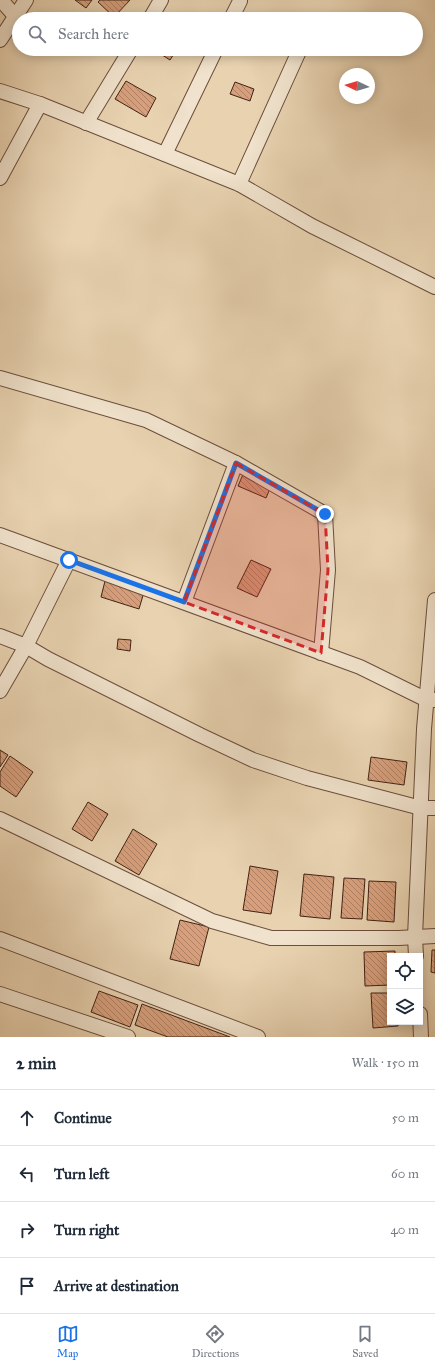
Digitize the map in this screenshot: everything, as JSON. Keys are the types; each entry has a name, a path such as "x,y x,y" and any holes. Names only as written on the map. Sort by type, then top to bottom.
{"street":[{"path":"1,0 12,13"},
{"path":"18,12 26,0"},
{"path":"154,12 161,0"},
{"path":"234,12 240,1"},
{"path":"0,40 12,21"},
{"path":"86,123 127,56"},
{"path":"165,154 213,56"},
{"path":"239,184 297,56"},
{"path":"0,91 40,104 239,184 312,226 435,287"},
{"path":"0,178 40,104"},
{"path":"0,378 146,420 236,463 325,514 328,570 321,653"},
{"path":"184,602 236,463"},
{"path":"0,535 360,667 431,700"},
{"path":"0,692 26,646 69,560"},
{"path":"416,953 415,938 428,808 424,729 431,700 435,600"},
{"path":"0,636 26,646 61,666 253,760 307,778 428,808"},
{"path":"0,818 198,914 219,923 271,938 415,938 435,936"},
{"path":"0,939 258,1037"},
{"path":"0,994 128,1037"},
{"path":"420,1025 421,1037"}],"highlighted area":[{"path":"236,463 325,514 328,570 321,653 184,602"}],"building":[{"path":"75,0 92,0 86,8"},
{"path":"100,0 130,0 119,12 109,12 98,2"},
{"path":"164,56 173,56 170,60"},
{"path":"126,81 156,98 146,117 115,99"},
{"path":"235,82 254,89 250,101 230,94"},
{"path":"244,472 272,484 266,498 238,486"},
{"path":"251,560 271,569 257,597 237,588"},
{"path":"105,581 144,592 139,609 101,597"},
{"path":"118,639 131,640 130,651 117,649"},
{"path":"0,750 8,755 0,767"},
{"path":"10,756 33,772 16,797 0,786 0,772"},
{"path":"371,757 407,762 404,785 368,780"},
{"path":"88,802 108,814 92,841 72,829"},
{"path":"133,829 157,844 139,875 115,861"},
{"path":"250,866 278,871 271,914 243,910"},
{"path":"304,874 334,877 330,919 300,916"},
{"path":"344,878 365,879 362,919 341,918"},
{"path":"369,881 396,882 394,922 367,920"},
{"path":"180,920 209,927 199,966 170,959"},
{"path":"432,950 435,950 435,973 431,972"},
{"path":"395,951 395,953 387,953 387,985 365,986 364,952"},
{"path":"99,991 138,1005 130,1027 91,1012"},
{"path":"371,993 387,993 387,1025 398,1026 373,1028"},
{"path":"142,1004 230,1037 168,1037 135,1025"}],"route":[{"path":"69,560 184,602 236,463 325,514"}]}
